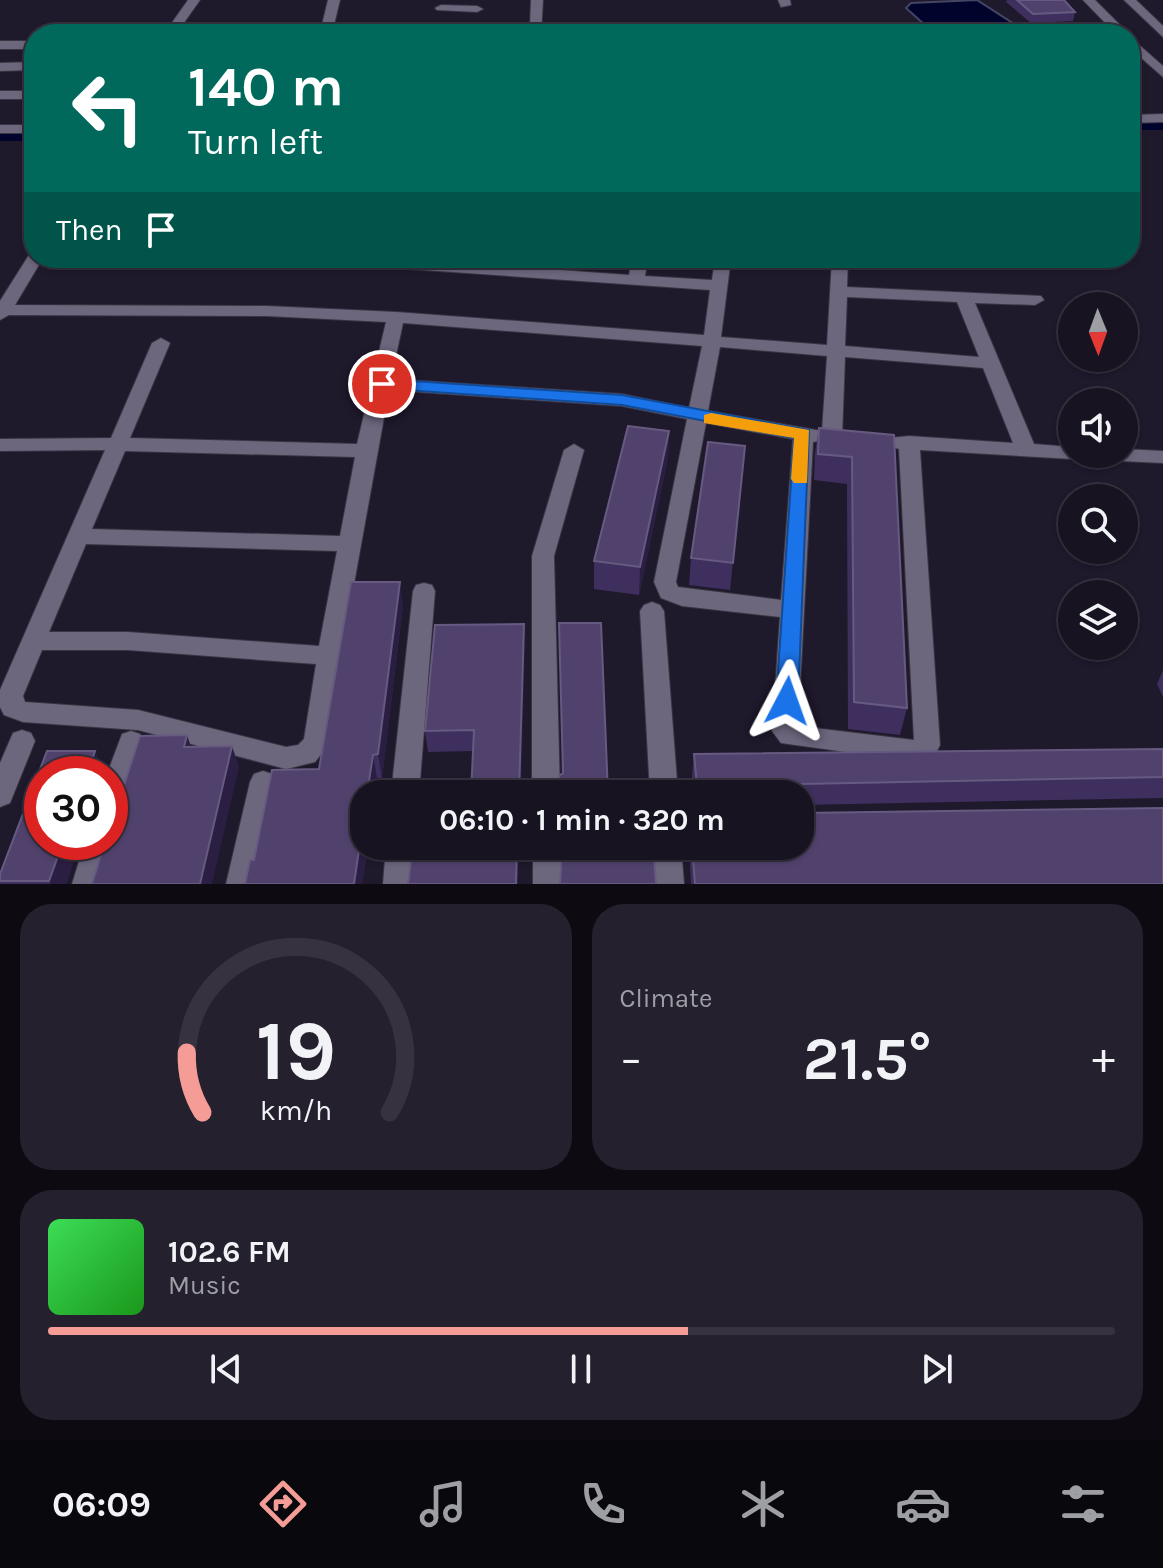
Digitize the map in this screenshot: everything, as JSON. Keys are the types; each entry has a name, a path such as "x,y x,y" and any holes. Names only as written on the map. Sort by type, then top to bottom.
{"street":[{"path":"177,24 194,0"},
{"path":"328,24 334,0"},
{"path":"535,24 537,0"},
{"path":"1089,0 1113,24"},
{"path":"1130,0 1163,33"},
{"path":"438,24 442,4 477,9"},
{"path":"0,45 24,45"},
{"path":"1140,51 1163,73"},
{"path":"0,67 24,66"},
{"path":"0,95 24,95"},
{"path":"1140,119 1163,118"},
{"path":"0,129 24,129"},
{"path":"2,312 29,268"},
{"path":"571,268 636,280 719,286"},
{"path":"636,280 638,268"},
{"path":"722,268 712,340 665,582 669,592 682,598 794,610"},
{"path":"382,384 622,400 698,416 840,438 837,350 840,268"},
{"path":"0,279 22,279"},
{"path":"839,292 1035,300"},
{"path":"964,298 1026,450"},
{"path":"2,312 267,311 396,317 991,363"},
{"path":"161,343 10,696 13,708 23,712 138,720 286,758 306,754 316,744 366,451 396,317"},
{"path":"803,434 785,731 787,735 924,749 909,442"},
{"path":"879,440 1058,452"},
{"path":"0,445 118,444 366,451"},
{"path":"546,780 543,556 574,450"},
{"path":"1138,456 1163,457"},
{"path":"79,536 350,544"},
{"path":"406,780 424,591"},
{"path":"652,611 663,780"},
{"path":"35,641 128,641 329,656"},
{"path":"0,795 22,741"},
{"path":"127,756 131,742"},
{"path":"240,884 263,782"},
{"path":"86,884 93,860"},
{"path":"397,884 399,860"},
{"path":"547,860 547,884"},
{"path":"668,860 670,884"}],"water":[{"path":"977,0 1014,24 924,24 906,8 911,3"}],"building":[{"path":"1017,0 1064,0 1075,12 1033,14"},
{"path":"628,426 669,431 640,567 594,561"},
{"path":"819,428 894,435 907,708 854,702 852,457 818,454"},
{"path":"708,442 745,446 733,563 691,558"},
{"path":"351,582 400,582 378,754 373,755 369,780 350,780 350,860 358,860 354,884 245,884 250,860 254,860 272,770 319,769"},
{"path":"559,623 601,623 607,780 559,780 563,773"},
{"path":"524,624 519,780 472,780 474,730 425,731 435,625"},
{"path":"187,735 184,747 232,746 200,884 92,884 99,860 128,860 128,773 140,736"},
{"path":"1163,749 1163,777 814,784 814,780 696,780 694,754"},
{"path":"47,751 95,751 93,756 45,756"},
{"path":"1163,808 1163,884 695,884 693,860 814,860 814,813"},
{"path":"24,811 24,860 57,860 49,881 0,881"},
{"path":"411,860 517,860 516,884 408,884"},
{"path":"561,860 654,860 656,884 560,884"}],"waterway":[{"path":"1140,126 1163,126"},
{"path":"0,137 24,137"}],"slow traffic":[{"path":"711,419 803,434 800,479"}],"route":[{"path":"382,384 622,400 803,434 787,701"}]}
